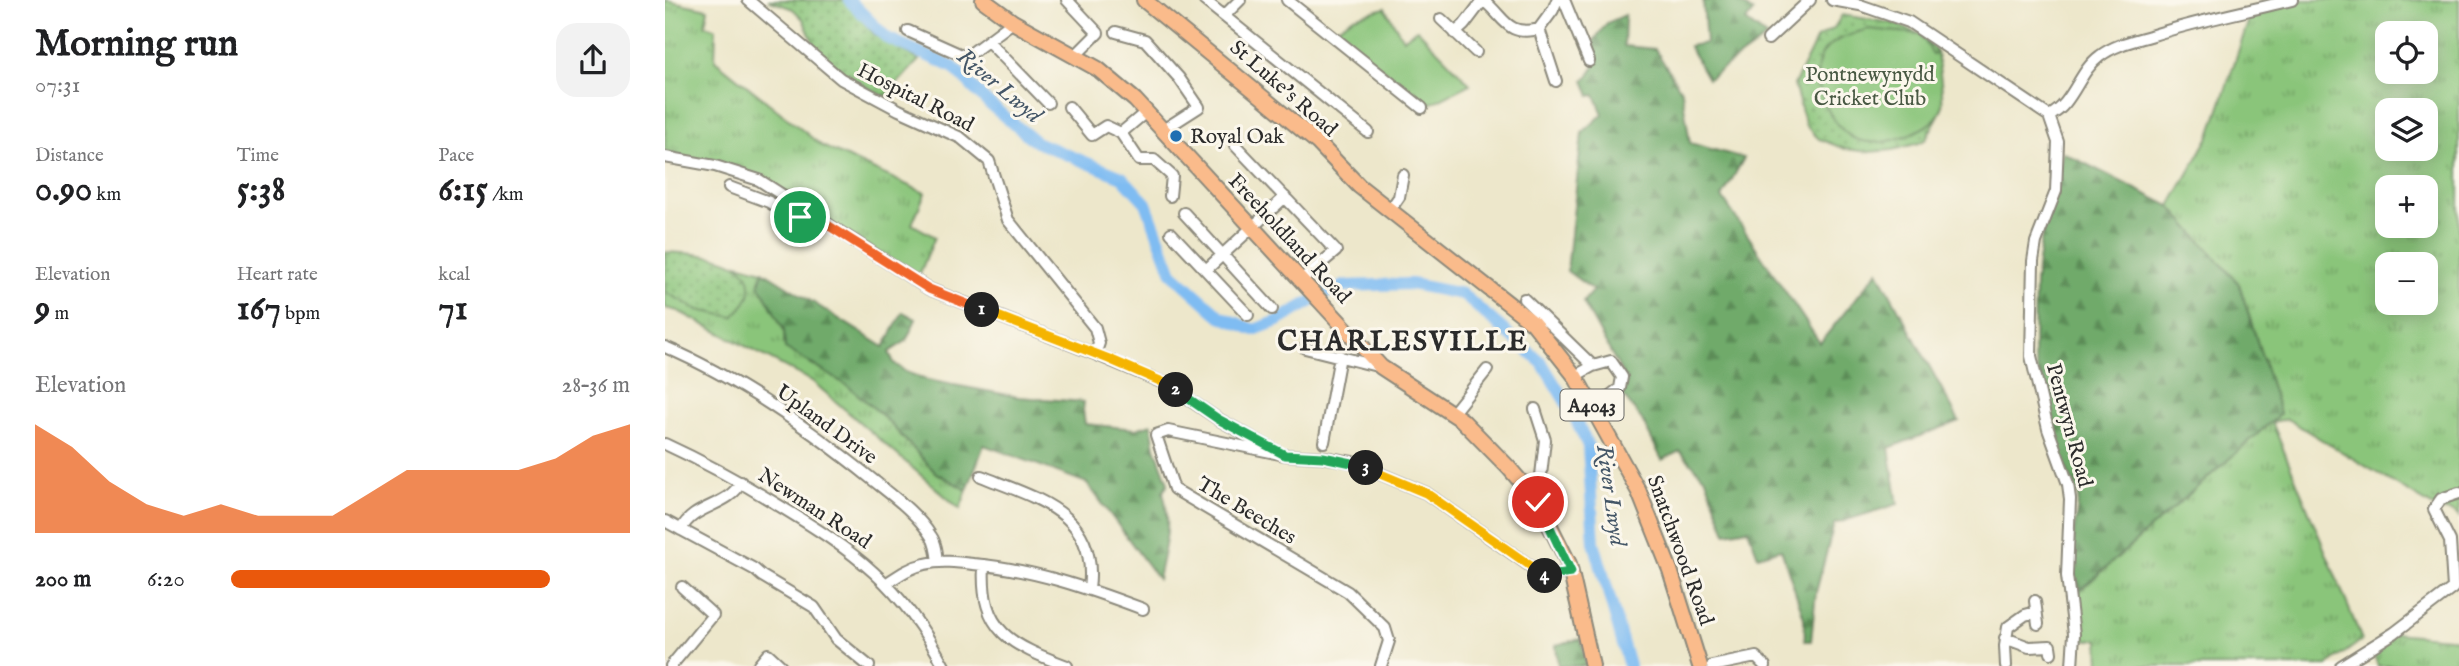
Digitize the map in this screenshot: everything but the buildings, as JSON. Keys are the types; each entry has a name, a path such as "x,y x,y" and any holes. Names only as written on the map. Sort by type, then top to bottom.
{"main road":[{"name":"Freeholdland Road","path":"983,0 1013,22 1098,69 1146,112 1381,367 1462,420 1491,449 1538,502 1571,572 1592,666"},
{"name":"St Luke's Road","path":"1145,0 1317,142 1359,186 1391,210"},
{"name":"Snatchwood Road","path":"1391,210 1533,323 1575,376 1639,492 1670,570 1700,666"}],"street":[{"name":"Hospital Road","path":"748,0 841,79 899,110 961,138 989,161 1008,219 1095,328 1099,343 1095,354"},
{"path":"1067,0 1098,33 1075,56"},
{"path":"1204,0 1368,132"},
{"path":"1224,16 1240,0"},
{"path":"1287,0 1422,108"},
{"path":"1455,33 1483,0 1510,28 1519,31 1539,29 1557,0"},
{"path":"1564,0 1589,61"},
{"path":"1768,39 1810,0"},
{"path":"1832,0 1860,5 1909,22 2049,116 2060,111 2098,57 2112,49 2165,31 2292,0"},
{"path":"1441,19 1476,52"},
{"path":"908,31 966,57 1013,22"},
{"path":"1539,29 1556,81"},
{"path":"1116,32 1145,40 1179,78 1199,107 1163,130"},
{"path":"988,41 1048,103"},
{"path":"1069,107 1092,135 1106,126 1121,133 1139,160 1154,160 1172,176 1170,196"},
{"path":"1121,133 1146,112"},
{"name":"Pentwyn Road","path":"2049,116 2058,142 2056,191 2036,242 2033,261 2031,356 2048,429 2068,484 2070,499 2067,576 2074,634 2072,666"},
{"path":"1235,145 1336,251 1301,280"},
{"path":"665,157 715,166 759,180 929,289 1167,384 1218,419 1285,455 1323,457 1352,463 1426,493 1546,577 1571,572"},
{"path":"1391,210 1399,197 1403,175"},
{"path":"729,187 769,202 794,218 807,212"},
{"path":"1206,270 1285,197"},
{"path":"1184,213 1272,309"},
{"path":"1171,233 1248,315"},
{"path":"1524,299 1593,366"},
{"name":"Upland Drive","path":"665,346 767,402 853,464 891,495 926,529 935,543 938,562"},
{"path":"1305,348 1381,367"},
{"path":"1324,442 1340,356"},
{"path":"1575,376 1593,366 1611,361 1622,377 1620,388 1608,398"},
{"path":"1452,414 1487,370"},
{"path":"1535,409 1545,440 1538,502"},
{"name":"The Beeches","path":"1285,455 1168,431 1156,435 1174,489 1349,592 1385,628 1389,641 1381,666"},
{"path":"1543,435 1556,436"},
{"name":"Newman Road","path":"665,444 741,482 860,558 887,583 919,624 944,666"},
{"path":"981,476 1050,504 1074,524 1089,552 1089,589"},
{"path":"681,530 691,517 732,495 741,482"},
{"path":"2341,666 2394,634 2453,588 2450,541 2434,509 2441,499 2459,493"},
{"path":"665,522 754,569 814,607 836,639 869,666"},
{"path":"887,583 914,567 938,562 984,565 1037,573 1143,609"},
{"path":"984,565 983,596 986,607 1006,636 1025,650 1067,666"},
{"path":"671,666 717,618 682,587"},
{"path":"2006,666 2005,638 2008,627 2035,606 2038,624"},
{"path":"2005,638 2029,647 2050,646 2052,653"},
{"path":"758,666 768,654 781,666"},
{"path":"1712,666 1756,657 1765,666"}],"green space":[{"path":"665,0 708,9 705,25 716,29 715,60 822,146 925,193 912,224 935,237 918,278 756,175 665,153"},
{"path":"768,0 845,0 875,35 919,60 885,97 852,79 816,49 803,19 793,9"},
{"path":"1703,0 1736,0 1753,12 1746,21 1767,37 1708,79 1689,46 1706,43"},
{"path":"2292,0 2459,0 2459,517 2455,513 2437,509 2287,419 2272,422 2362,640 2327,666 2100,666 2099,640 2081,640 2077,593 2280,414 2239,284 2170,206 2211,133 2252,10"},
{"path":"1385,8 1403,39 1417,29 1470,84 1428,105 1334,30 1354,17"},
{"path":"1625,15 1624,46 1655,49 1682,92 1690,143 1744,158 1722,197 1820,343 1878,271 1959,421 1889,448 1898,504 1834,524 1816,592 1811,641 1805,641 1804,618 1781,549 1758,556 1748,529 1726,533 1706,479 1680,451 1662,460 1642,420 1622,394 1627,382 1583,302 1593,290 1567,271 1582,133 1603,114 1595,95 1590,96 1584,80 1592,72 1594,65 1590,46 1607,23"},
{"name":"Pontnewynydd Cricket Club","path":"1842,15 1892,23 1920,34 1936,51 1942,109 1926,139 1893,150 1869,152 1845,149 1819,139 1806,126 1794,85 1817,38 1834,28"},
{"name":"Pontnewynydd Cricket Club","path":"1868,29 1920,34 1933,54 1937,53 1942,94 1941,111 1923,128 1888,141 1865,142 1848,135 1830,114 1819,87 1819,60 1825,50 1839,39"},
{"path":"2062,152 2170,206 2239,284 2280,414 2077,593 2074,532 2079,496 2060,455 2034,357 2035,282 2041,241"},
{"path":"665,252 712,256 735,264 749,279 750,292 746,302 733,317 698,310 665,292"},
{"path":"738,264 763,271 759,284 784,330 785,348 848,386 882,415 936,473 967,490 960,509 812,381 678,311 665,308 665,292 670,294 747,275"},
{"path":"763,271 884,347 903,312 916,319 906,341 889,352 894,363 906,372 927,380 1019,397 1084,402 1085,424 1136,429 1151,424 1155,447 1168,483 1163,492 1167,525 1158,579 1087,483 984,445 967,490 936,473 882,415 848,386 785,348 784,330 759,284"},
{"path":"2394,633 2459,639 2459,666 2378,666 2373,653"},
{"path":"1581,639 1586,666 1558,666 1556,645"}],"waterway":[{"name":"River Lwyd","path":"849,0 887,38 953,67 988,103 1036,142 1122,177 1146,203 1172,273 1220,316 1254,330 1278,321 1325,293 1344,286 1411,284 1462,294 1542,363 1574,416 1588,446 1594,542 1629,666"}],"place":[{"name":"Royal Oak","path":"1176,136"}],"district":[{"name":"CHARLESVILLE","path":"1403,340"}],"route":[{"path":"800,217 807,212 929,289 1167,384 1218,419 1285,455 1323,457 1352,463 1426,493 1546,577 1571,572 1538,502"}]}
